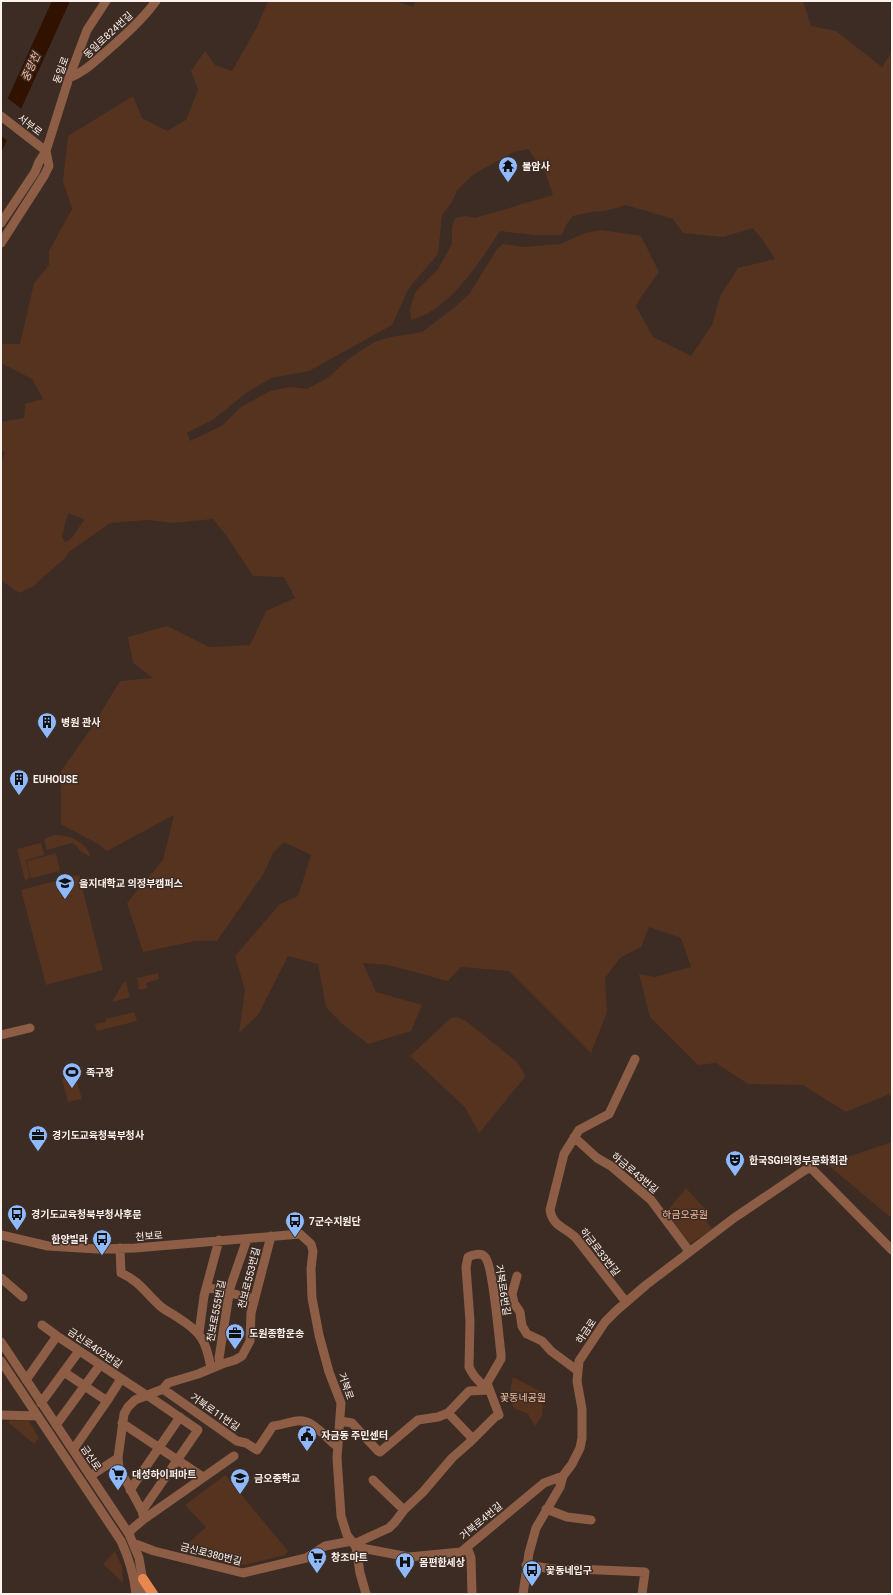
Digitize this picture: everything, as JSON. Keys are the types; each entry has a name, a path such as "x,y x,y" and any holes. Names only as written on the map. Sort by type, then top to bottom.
{"main road":[{"path":"143,1579 153,1594"}],"street":[{"name":"동일로","path":"1,223 35,172 46,151 69,78 87,30 106,1"},
{"name":"동일로824번길","path":"69,78 88,68 123,38 156,1"},
{"name":"서부로","path":"1,116 46,151"},
{"name":"동일로","path":"1,243 49,166 46,151"},
{"path":"1,1035 30,1028"},
{"name":"하금로33번길","path":"626,1302 571,1232 559,1226 551,1216 550,1210 564,1154 579,1130 609,1114 635,1058"},
{"name":"하금로43번길","path":"574,1138 598,1158 611,1166 651,1200 689,1251"},
{"name":"하금로","path":"523,1594 526,1565 536,1528 560,1487 563,1476 572,1464 580,1448 583,1421 577,1381 580,1361 605,1322 626,1302 689,1251 805,1170 811,1168 892,1250"},
{"name":"천보로","path":"1,1235 58,1247 120,1248 300,1234"},
{"name":"거북로","path":"300,1234 311,1244 313,1251 311,1274 312,1298 319,1335 327,1365 341,1404 338,1447 338,1486 341,1516 347,1535 354,1544 366,1594"},
{"name":"천보로553번길","path":"118,1458 122,1423 128,1407 135,1400 163,1389 168,1383 235,1360 242,1356 249,1346 251,1313 271,1236"},
{"name":"천보로555번길","path":"220,1364 219,1358 230,1288 246,1239"},
{"path":"199,1333 201,1321 200,1312 219,1240"},
{"path":"120,1248 121,1273 132,1278 160,1306 199,1333 204,1342 211,1368"},
{"name":"거북로6번길","path":"472,1254 483,1255 486,1257 491,1273 501,1354 488,1387 484,1386 480,1382 471,1372 469,1367 470,1321 466,1267 468,1257 472,1254"},
{"path":"517,1276 512,1294 514,1303 520,1312 522,1326 527,1334 542,1341 551,1351 578,1371"},
{"path":"1,1278 23,1297"},
{"path":"207,1287 254,1299"},
{"path":"42,1325 57,1336"},
{"name":"금신로402번길","path":"26,1380 57,1336 198,1430 178,1460"},
{"name":"금신로","path":"1,1342 131,1539 143,1579 145,1594"},
{"path":"41,1403 79,1351"},
{"name":"금신로","path":"1,1361 121,1541 130,1561 136,1594"},
{"path":"56,1425 100,1364"},
{"path":"64,1372 107,1401"},
{"path":"73,1450 121,1379"},
{"path":"340,1421 352,1423 380,1452 418,1420 438,1417 448,1413 468,1391 488,1387 499,1415 495,1417 452,1458 424,1492 404,1510 389,1528 354,1544"},
{"name":"거북로11번길","path":"163,1389 237,1441 246,1443 257,1450 272,1426 298,1421 308,1422 316,1427 338,1447"},
{"path":"448,1413 473,1439"},
{"path":"1,1415 38,1416"},
{"path":"130,1490 180,1417"},
{"path":"122,1423 203,1478"},
{"path":"143,1515 203,1478 234,1456"},
{"path":"90,1476 118,1458 121,1473 143,1515"},
{"path":"131,1539 132,1528 143,1515 178,1460"},
{"name":"거북로4번길","path":"354,1544 409,1557 461,1552 544,1483 563,1476"},
{"path":"374,1480 404,1510"},
{"path":"546,1509 567,1517 591,1520"},
{"name":"금신로380번길","path":"131,1539 154,1551 242,1573 306,1558 325,1546 354,1544"},
{"path":"467,1547 471,1558 472,1594"},
{"path":"526,1565 560,1570 577,1568 645,1572 642,1594"}],"green space":[{"path":"268,1 395,1 413,7 416,1 803,1 811,26 836,31 882,67 892,52 892,1093 846,1112 803,1085 748,1084 716,1063 698,1065 650,1017 639,974 655,977 691,967 681,938 649,927 641,947 620,958 605,978 607,1012 591,1053 509,971 461,967 448,981 388,965 363,963 376,992 422,1005 411,1031 368,1044 341,1023 326,1007 318,964 288,956 258,1015 239,1033 245,990 235,956 280,904 298,896 311,855 284,842 273,853 264,873 217,941 195,941 143,952 127,903 163,860 174,815 107,851 98,844 61,824 61,771 90,730 120,681 153,678 133,663 128,637 167,626 209,647 250,645 266,611 295,598 284,577 253,576 228,538 213,519 172,523 148,520 110,523 69,552 63,560 32,587 19,593 1,580 1,465 5,452 1,451 1,422 24,418 25,404 43,399 32,379 1,363 1,344 20,344 34,283 49,265 49,251 72,209 63,181 68,136 133,96 142,118 167,131 186,120 198,90 191,71 205,51 215,65 232,71 257,27","holes":["528,149 546,174 553,195 475,218 466,216 455,218 452,228 452,244 438,269 416,291 410,308 411,320 439,306 451,296 473,271 500,231 534,235 562,235 566,225 573,216 605,211 626,205 673,219 683,233 723,237 753,228 775,259 738,268 720,296 712,325 691,356 653,337 636,306 659,272 641,236 602,230 585,233 560,244 525,247 503,244 497,249 470,293 455,307 422,332 391,337 374,342 347,360 329,377 307,389 290,387 270,391 241,407 223,425 190,441 187,433 214,419 246,393 271,378 309,371 392,325 409,288 438,254 442,215 452,202 457,190 474,174 514,152","68,513 85,520 72,538 65,542 62,536"]},
{"path":"54,835 75,839 84,846 90,855 89,856 79,850 78,847 72,843 47,850 44,839"},
{"path":"41,843 44,855 26,860 30,878 25,880 17,849"},
{"path":"56,853 60,871 31,878 27,861"},
{"path":"79,875 103,970 46,985 21,890"},
{"path":"158,973 159,979 146,983 147,988 139,990 137,978"},
{"path":"126,982 130,997 112,1002 123,983"},
{"path":"134,1012 137,1021 97,1031 95,1024 106,1022 106,1019"},
{"path":"457,1017 466,1021 517,1062 525,1077 479,1133 465,1107 410,1056 451,1018"},
{"name":"족구장","path":"75,1075 82,1099 68,1102 62,1079"},
{"path":"892,1142 892,1217 827,1164"},
{"name":"하금오공원","path":"686,1188 705,1209 701,1214 712,1229 690,1244 667,1216 668,1210"},
{"name":"꽃동네공원","path":"513,1377 545,1394 542,1416 535,1426 528,1414 514,1408 512,1404 510,1393"},
{"path":"9,1420 29,1421 39,1438 34,1444 9,1423"},
{"path":"225,1475 288,1551 285,1555 244,1565 182,1549 206,1527 185,1505"},
{"path":"115,1551 122,1567 123,1583 103,1564"}],"water":[{"name":"중랑천","path":"52,1 70,1 1,153 1,113"}],"pier":[{"path":"6,97 23,110 9,142 1,136 1,108"}],"place":[{"name":"불암사","path":"508,183"},
{"name":"병원 관사","path":"47,739"},
{"name":"EUHOUSE","path":"19,796"},
{"name":"을지대학교 의정부캠퍼스","path":"65,900"},
{"name":"족구장","path":"72,1089"},
{"name":"경기도교육청북부청사","path":"38,1152"},
{"name":"한국SGI의정부문화회관","path":"735,1177"},
{"name":"경기도교육청북부청사후문","path":"17,1231"},
{"name":"7군수지원단","path":"295,1238"},
{"name":"한양빌라","path":"102,1256"},
{"name":"도원종합운송","path":"235,1350"},
{"name":"자금동 주민센터","path":"307,1452"},
{"name":"대성하이퍼마트","path":"118,1491"},
{"name":"금오중학교","path":"240,1495"},
{"name":"창조마트","path":"317,1574"},
{"name":"몸편한세상","path":"405,1579"},
{"name":"꽃동네입구","path":"532,1587"}]}
